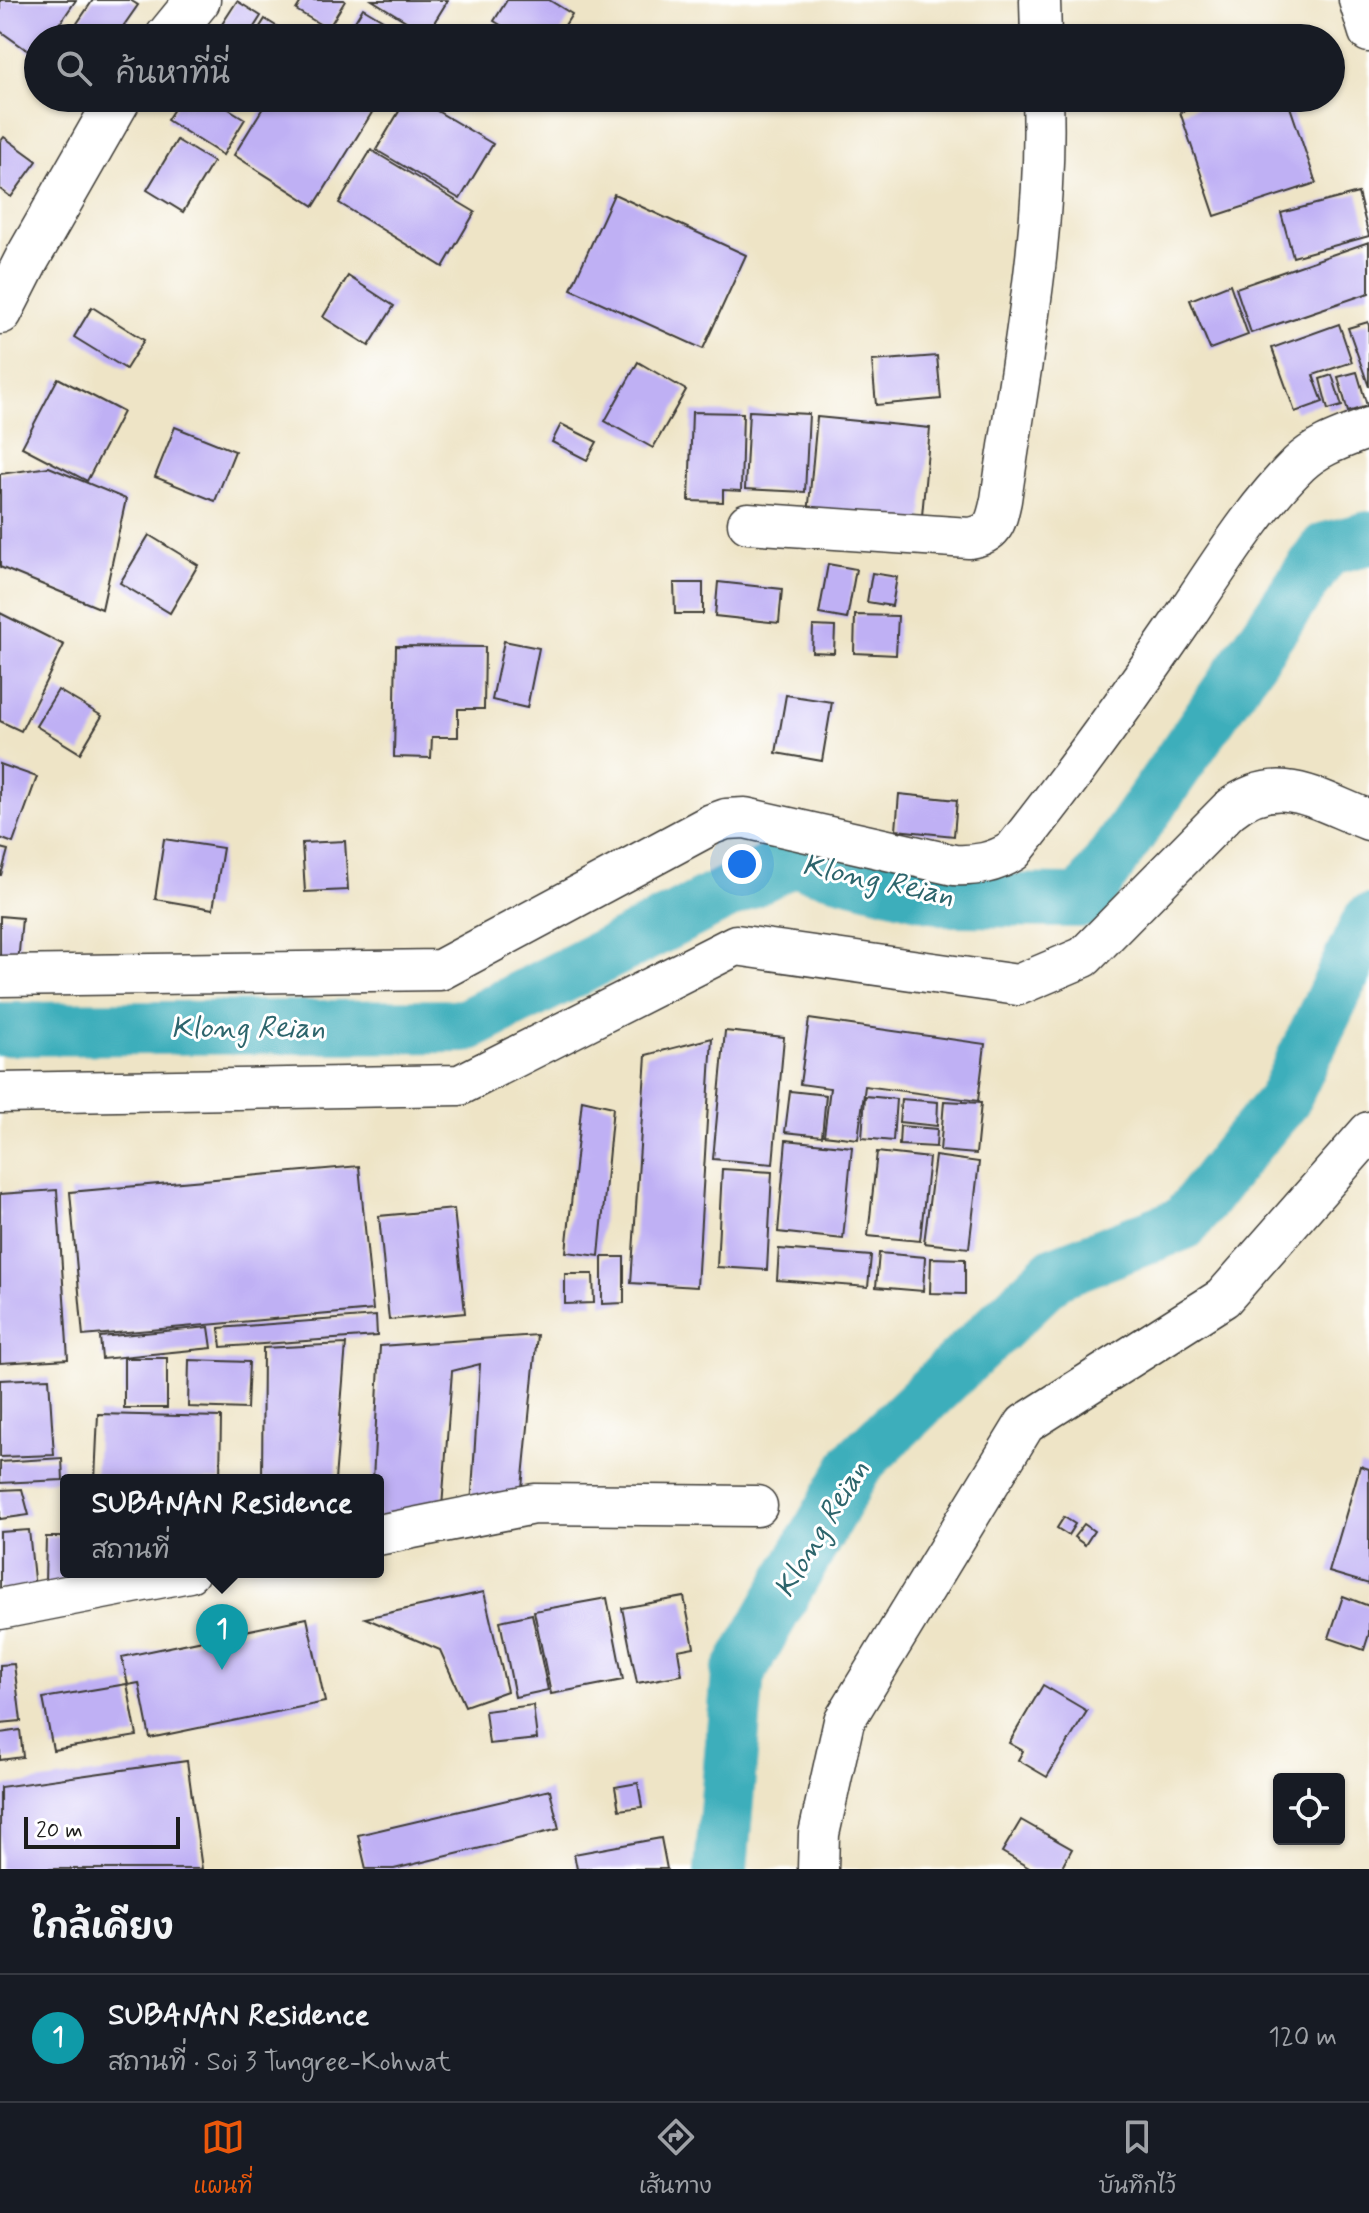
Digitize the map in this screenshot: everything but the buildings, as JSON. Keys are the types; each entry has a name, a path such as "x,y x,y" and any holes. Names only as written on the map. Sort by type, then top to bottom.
{"street":[{"path":"178,24 198,0"},
{"path":"1040,0 1041,24"},
{"path":"1359,0 1369,32"},
{"path":"0,312 111,112"},
{"path":"748,523 969,538 984,536 990,530 997,518 1001,500 1033,292 1043,173 1043,112"},
{"path":"0,976 440,970 726,819 745,818 954,865 970,866 1002,859 1013,851 1077,772 1233,546 1277,489 1300,463 1324,445 1369,428"},
{"path":"0,1093 460,1085 736,945 1018,985 1084,957 1229,810 1256,792 1294,791 1366,819"},
{"path":"818,1869 819,1834 844,1721 1025,1424 1223,1298 1361,1158"},
{"path":"384,1534 534,1504 757,1506"},
{"path":"0,1609 158,1578"}],"waterway":[{"name":"Klong Reian","path":"0,1029 465,1026 792,860 951,900 1083,901 1326,549 1369,538"},
{"name":"Klong Reian","path":"721,1869 738,1674 858,1462 1055,1273 1184,1223 1283,1101 1369,921"}],"place":[{"name":"SUBANAN Residence","path":"222,1670"}]}
